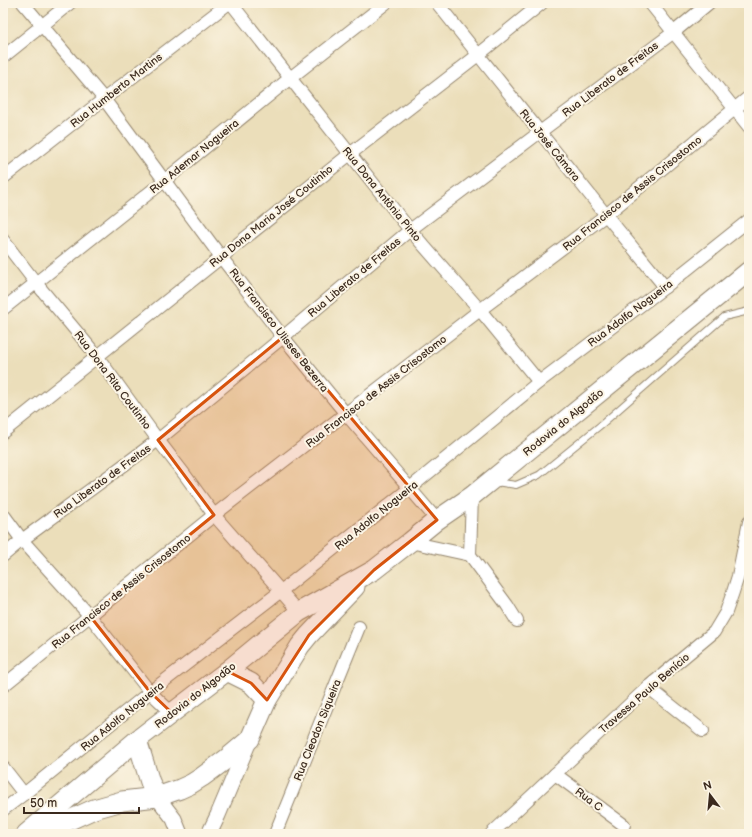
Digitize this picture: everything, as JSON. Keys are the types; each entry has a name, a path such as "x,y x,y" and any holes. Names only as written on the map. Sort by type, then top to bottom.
{"main road":[{"name":"Rodovia do Algodão","path":"39,834 94,809 122,801 157,797 180,789 202,777 225,760 250,739 267,700 297,650 332,611 374,570 438,520 472,496 749,271"},
{"name":"Rodovia do Algodão","path":"26,834 137,740 227,671 299,612 374,570"},
{"path":"227,671 251,683 267,700"},
{"path":"137,740 150,782 157,797"}],"street":[{"name":"Rua Francisco Ulisses Bezerra","path":"22,3 104,99 221,257 283,337 346,414 438,520"},
{"path":"3,57 70,3"},
{"name":"Rua Dona Antônia Pinto","path":"230,3 410,230 480,310 539,382"},
{"name":"Rua Humberto Martins","path":"3,178 230,3"},
{"name":"Rua Ademar Nogueira","path":"3,309 290,78 386,3"},
{"name":"Rua José Câmara","path":"437,3 606,216 665,287"},
{"name":"Rua Dona Maria José Coutinho","path":"3,432 350,154 478,55 542,3"},
{"path":"650,3 749,127"},
{"name":"Rua Liberato de Freitas","path":"3,556 22,540 158,440 410,230 674,32 709,3"},
{"name":"Rua Francisco de Assis Crisostomo","path":"3,686 214,515 480,310 606,216 749,97"},
{"name":"Rua Adolfo Nogueira","path":"3,810 150,692 281,592 539,382 665,287 749,220"},
{"name":"Rua Dona Rita Coutinho","path":"3,240 36,283 97,356 214,515 299,612"},
{"path":"472,496 470,555 517,621"},
{"path":"3,514 22,540 90,616 150,692 172,713"},
{"name":"Travessa Paulo Benício","path":"491,834 648,687 714,632 726,612 733,592 738,576 749,522"},
{"path":"410,542 470,555"},
{"name":"Rua Cleodon Siqueira","path":"275,834 359,627"},
{"path":"648,687 703,731"},
{"path":"209,834 250,739"},
{"path":"3,767 24,794"},
{"name":"Rua C","path":"555,774 624,825"},
{"path":"157,797 174,819 180,834"}],"lane":[{"path":"490,481 516,485 539,475 602,424 724,317 749,311"}],"highlighted area":[{"path":"283,337 437,520 374,570 309,635 267,700 251,683 227,671 172,713 150,692 90,616 214,515 158,440"}]}
